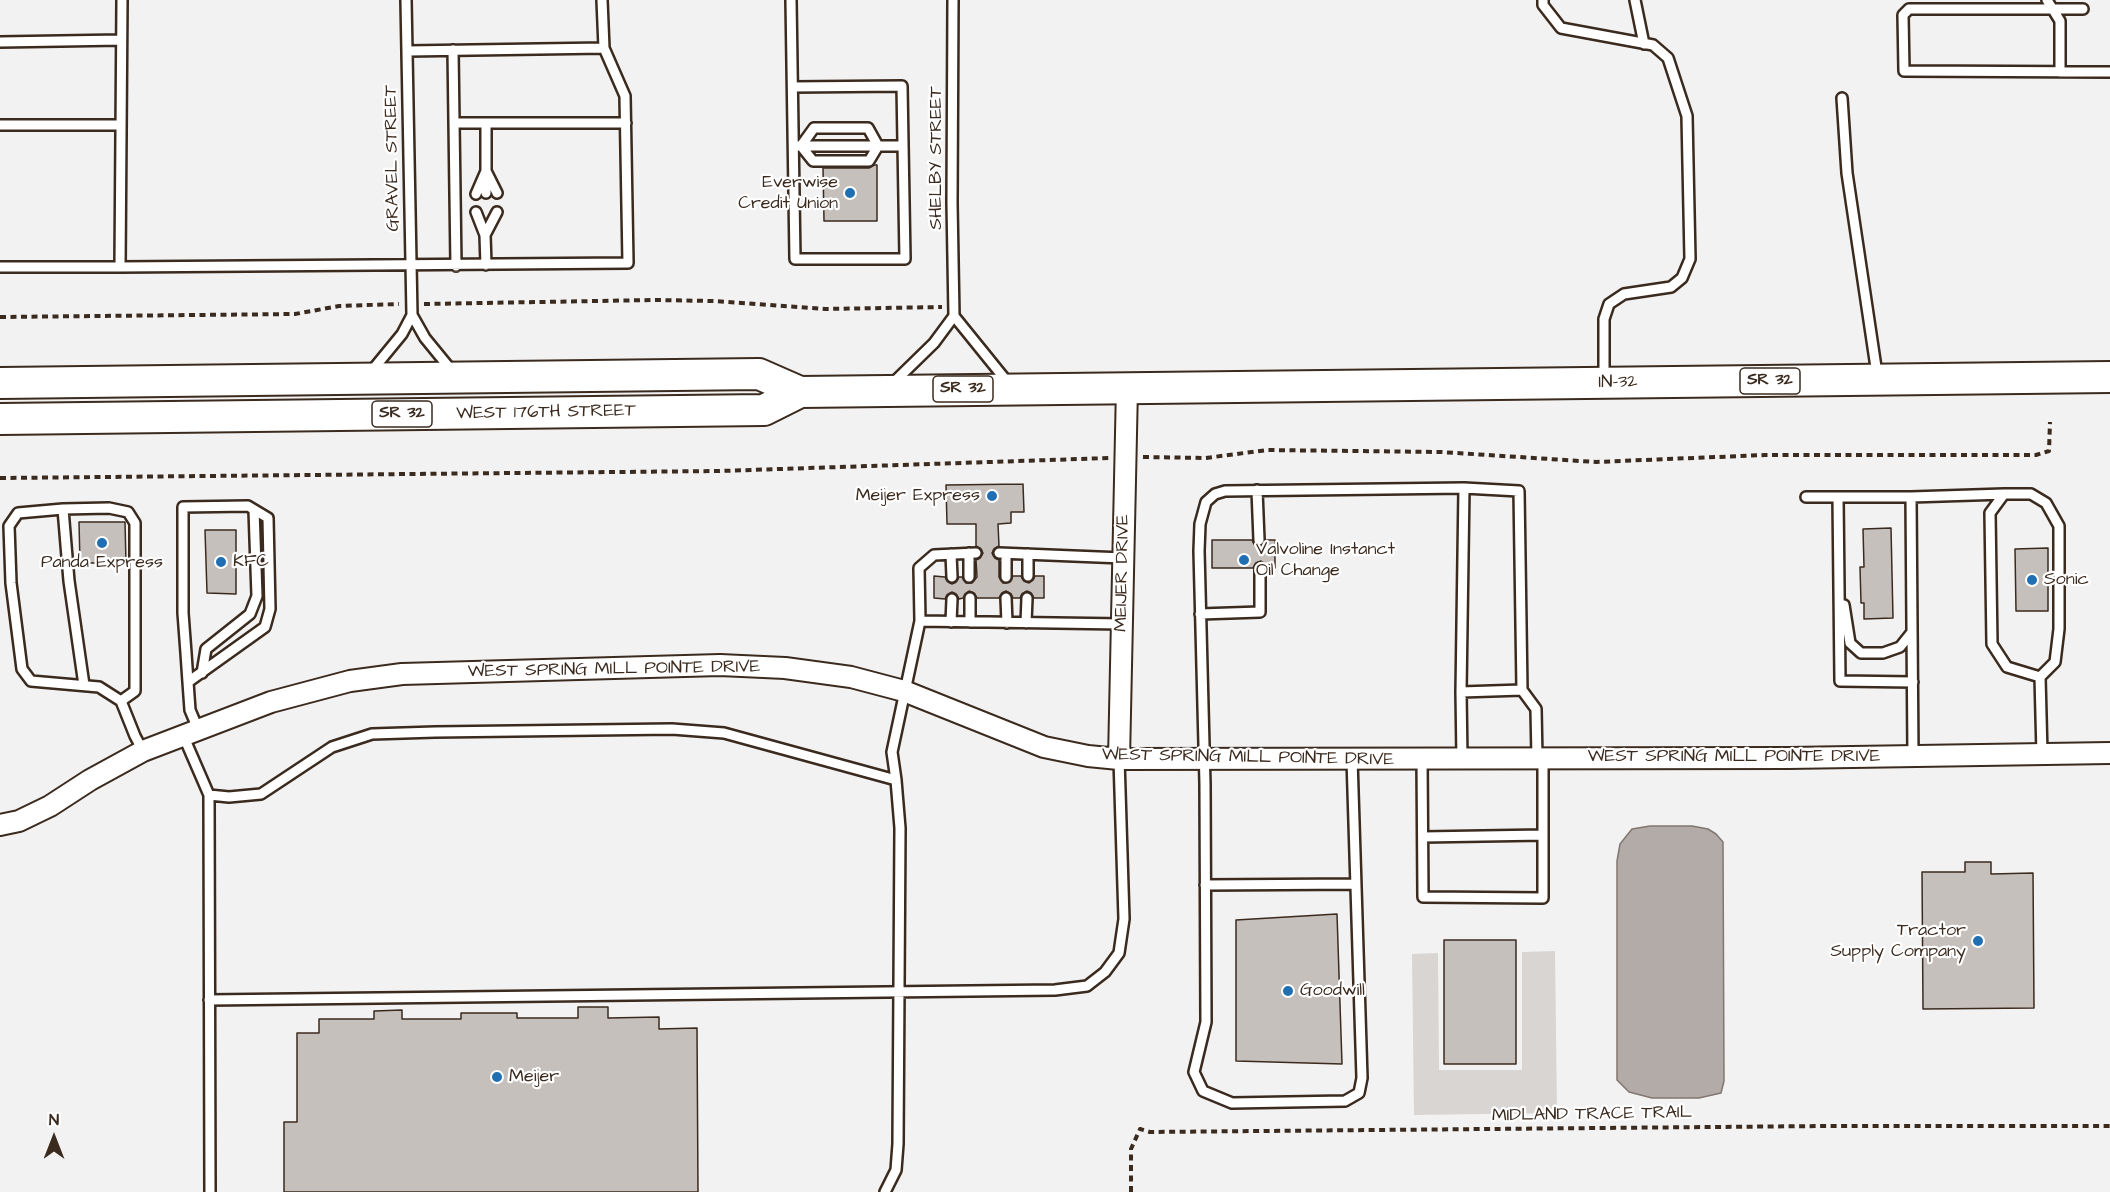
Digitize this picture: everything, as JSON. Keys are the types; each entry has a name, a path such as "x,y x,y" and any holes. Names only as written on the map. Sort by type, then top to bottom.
{"main road":[{"name":"WEST 176TH STREET","path":"0,383 759,374 800,392 1127,387"},
{"name":"IN-32","path":"1127,387 1605,384 2110,377"},
{"name":"WEST 176TH STREET","path":"0,419 764,410 800,392"}],"street":[{"name":"MEIJER DRIVE","path":"1119,759 1127,387"},
{"name":"WEST SPRING MILL POINTE DRIVE","path":"0,825 19,820 50,806 90,780 143,751 191,732 271,702 350,681 402,674 720,665 785,668 851,677 904,691 1044,747 1088,756 1119,759 1462,759 2110,753"}],"lane":[{"path":"120,267 122,0"},
{"name":"GRAVEL STREET","path":"406,0 412,315"},
{"path":"0,267 456,266 628,263 625,96 604,48 602,0"},
{"path":"791,0 793,87 797,146 795,259 905,259 902,86 793,87"},
{"name":"SHELBY STREET","path":"953,0 954,312"},
{"path":"1543,0 1543,5 1561,28 1653,45 1668,58 1688,116 1690,259 1683,278 1671,287 1624,294 1609,304 1605,319 1605,384"},
{"path":"1635,0 1644,44"},
{"path":"1971,9 1976,0"},
{"path":"2047,0 2060,21 2060,72"},
{"path":"2084,9 1909,9 1903,15 1904,71 2110,72"},
{"path":"0,42 121,40"},
{"path":"408,51 604,48"},
{"path":"453,50 456,266"},
{"path":"1842,98 1847,173 1878,380"},
{"path":"454,123 626,123"},
{"path":"481,194 486,171 486,123"},
{"path":"0,125 121,125"},
{"path":"797,146 814,128 868,128 878,146"},
{"path":"797,146 903,146"},
{"path":"797,146 813,160 869,160 878,146"},
{"path":"486,171 497,193"},
{"path":"485,235 497,212"},
{"path":"481,213 485,235 486,265"},
{"path":"886,391 933,343 954,312 1013,389"},
{"path":"412,315 425,338 457,377"},
{"path":"366,378 402,334 412,315"},
{"path":"1462,759 1464,488"},
{"path":"1352,759 1362,1078 1359,1094 1345,1101 1232,1103 1203,1090 1194,1072 1206,1022 1200,524 1206,502 1215,494 1225,491 1257,490 1464,488 1519,492 1522,690 1536,709 1543,835 1543,898 1423,897 1422,759"},
{"path":"1257,490 1259,540"},
{"path":"2004,494 1990,513 1992,644 2007,667 2040,677"},
{"path":"1806,497 2031,494 2046,503 2059,526 2060,629 2055,662 2040,677 2042,754"},
{"path":"1838,497 1840,681 1913,682"},
{"path":"1911,497 1913,756"},
{"path":"188,682 264,627 270,609 268,518 248,506 183,507 183,613 191,732 209,795 210,1192"},
{"path":"121,701 135,691 135,523 128,512 109,508 18,513 9,526 11,583 22,669 31,681 99,687 121,701 143,751"},
{"path":"63,509 69,581 84,685"},
{"path":"202,673 206,649 250,614 257,596 254,510"},
{"path":"885,1192 896,1170 898,1144 900,828 892,752 920,621 919,568 934,555 973,553 969,577"},
{"path":"951,554 952,577"},
{"path":"1006,577 1002,554 1124,558"},
{"path":"1028,554 1028,576"},
{"path":"1200,614 1260,612 1260,568"},
{"path":"1839,579 1850,643 1861,653 1883,653 1892,650 1900,646 1912,632"},
{"path":"970,598 970,622"},
{"path":"1006,598 1007,623"},
{"path":"1026,623 1027,598"},
{"path":"951,622 952,599"},
{"path":"920,621 1123,624"},
{"path":"1461,692 1522,690"},
{"path":"209,795 229,797 261,794 332,747 372,734 435,732 672,729 724,733 896,780"},
{"path":"209,1000 1055,990 1087,986 1105,972 1119,953 1124,920 1119,759"},
{"path":"1423,837 1543,835"},
{"path":"1205,885 1356,884"}],"path":[{"path":"0,317 295,314 339,306 412,303 429,305 655,300 714,301 825,309 954,312"},
{"path":"0,478 720,471 1164,456 1206,458 1267,450 1440,452 1596,462 1766,455 2036,455 2049,451 2050,422"},
{"name":"MIDLAND TRACE TRAIL","path":"1131,1192 1131,1149 1140,1129 1150,1132 1813,1126 2110,1126"}],"shaded area":[{"path":"1650,826 1692,826 1708,829 1723,842 1724,1081 1721,1093 1699,1098 1652,1098 1629,1092 1617,1080 1617,861 1620,844 1632,829"},
{"path":"1555,951 1557,1113 1414,1115 1412,954 1438,953 1439,1070 1522,1070 1522,952"}],"building":[{"name":"Everwise Credit Union","path":"877,165 877,221 824,221 823,168 869,168"},
{"path":"1023,484 1024,512 1011,512 1011,523 998,524 999,546 992,553 999,560 999,577 1003,583 1010,582 1013,576 1021,576 1029,583 1035,576 1044,576 1044,598 1034,598 1027,591 1020,598 1013,598 1006,591 999,598 977,598 969,591 959,599 952,592 945,599 934,598 934,576 945,577 952,584 959,577 962,577 966,583 972,583 977,577 976,560 983,553 976,546 976,524 947,524 946,485"},
{"name":"Panda Express","path":"79,522 125,522 126,563 80,563"},
{"path":"1891,528 1893,618 1864,619 1860,567 1864,567 1863,529"},
{"name":"KFC","path":"205,530 236,530 236,594 207,593"},
{"name":"Valvoline Instanct Oil Change","path":"1212,540 1252,540 1259,547 1266,540 1275,540 1275,568 1267,568 1261,561 1253,568 1212,568"},
{"name":"Sonic","path":"2048,548 2048,611 2016,611 2015,549"},
{"name":"Tractor Supply Company","path":"1965,862 1991,862 1991,874 2033,873 2034,1008 1923,1009 1922,872 1965,872"},
{"name":"Goodwill","path":"1337,914 1342,1064 1236,1061 1236,920"},
{"path":"1444,940 1516,940 1516,1064 1444,1064"},
{"name":"Meijer","path":"578,1007 608,1007 608,1018 659,1017 659,1029 697,1028 698,1192 284,1192 284,1122 297,1122 297,1033 319,1033 319,1019 374,1019 374,1011 402,1010 402,1019 461,1019 461,1013 517,1013 517,1018 578,1018"}],"place":[{"name":"Everwise Credit Union","path":"850,193"},
{"name":"Meijer Express","path":"992,496"},
{"name":"Panda Express","path":"102,543"},
{"name":"Valvoline Instanct Oil Change","path":"1244,560"},
{"name":"KFC","path":"221,562"},
{"name":"Sonic","path":"2032,580"},
{"name":"Tractor Supply Company","path":"1978,941"},
{"name":"Goodwill","path":"1288,991"},
{"name":"Meijer","path":"497,1077"}]}
